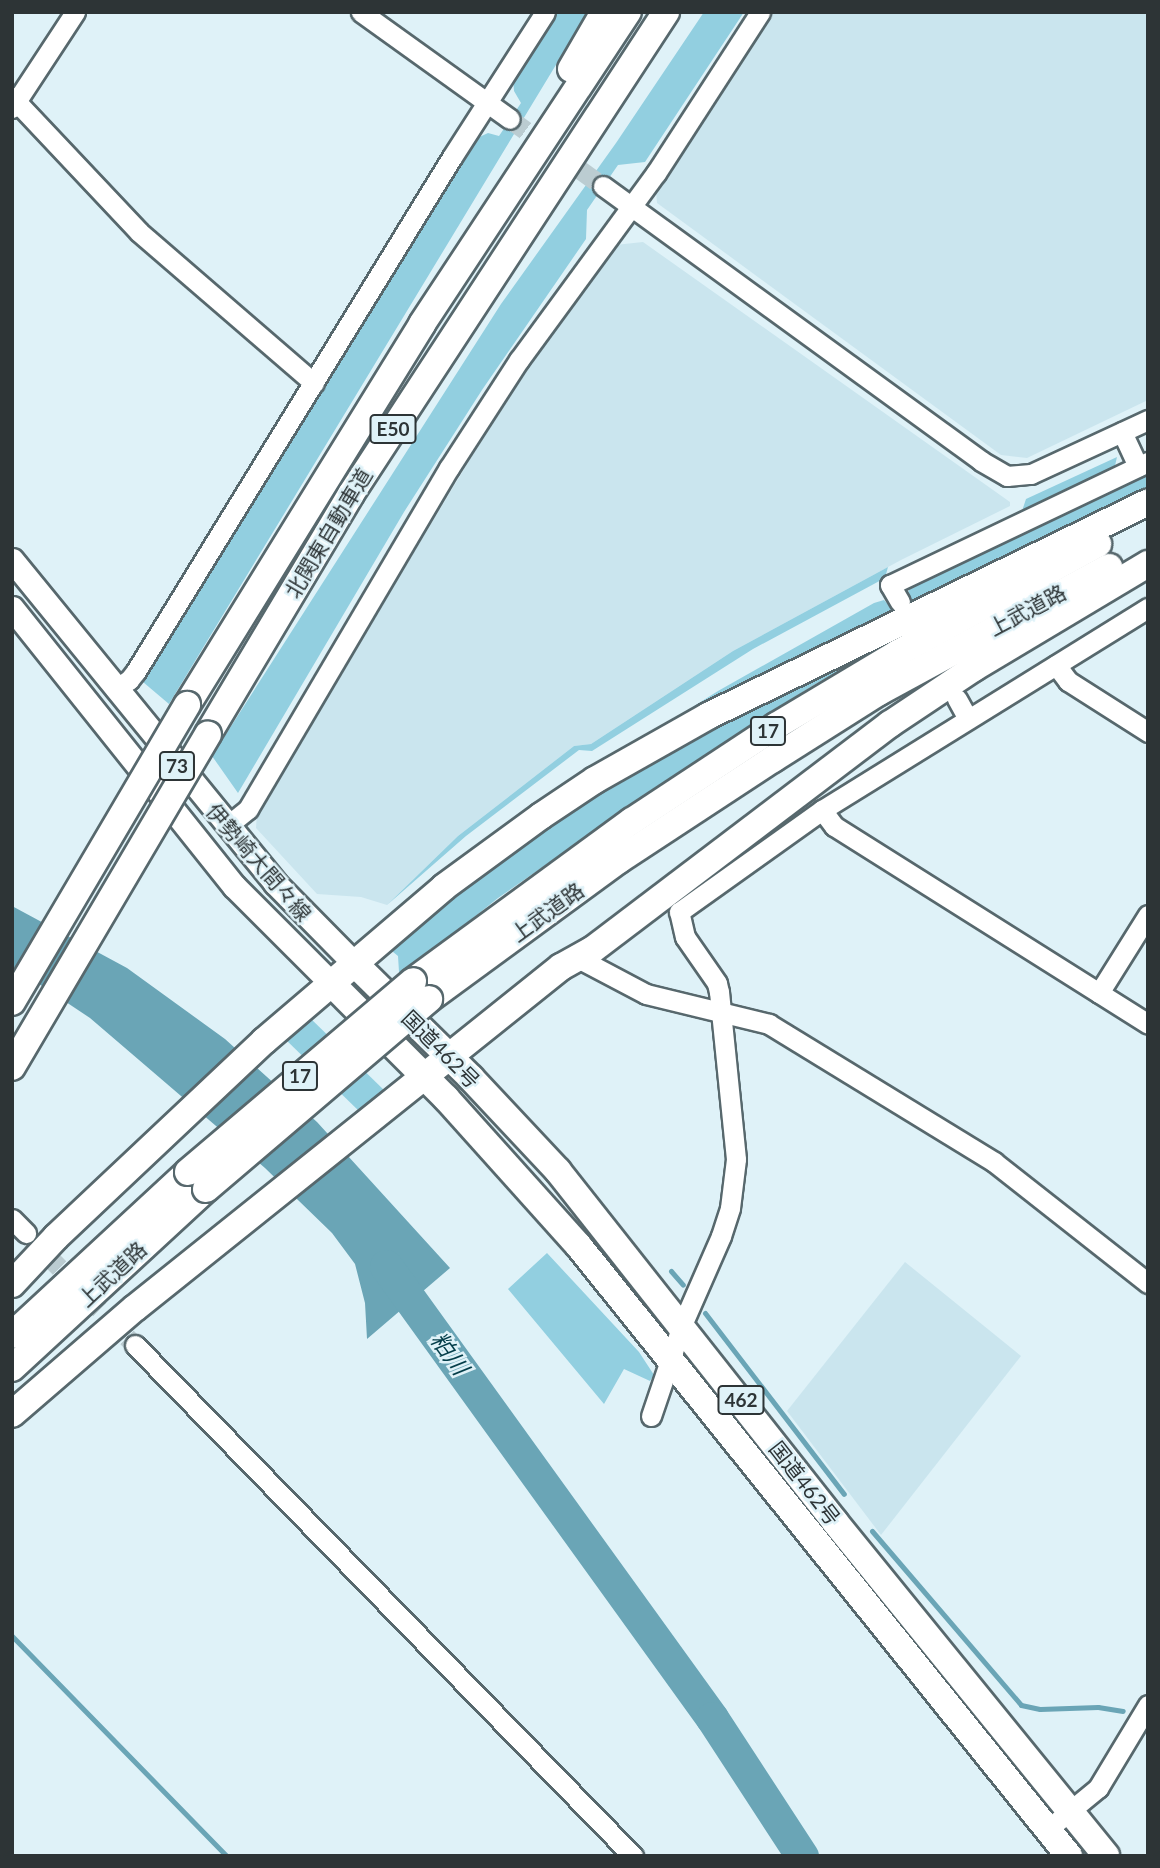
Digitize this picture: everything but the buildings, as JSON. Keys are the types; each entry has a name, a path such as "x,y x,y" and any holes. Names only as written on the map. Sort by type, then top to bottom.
{"highway":[{"path":"422,324 604,12"},
{"name":"北関東自動車道","path":"12,1002 187,705 422,324 628,12"},
{"name":"北関東自動車道","path":"12,1067 351,494 666,12"},
{"path":"588,131 686,12"},
{"path":"12,1284 56,1237 264,1041 491,851 584,787 656,744 850,645 1148,502"},
{"path":"1120,532 1148,512"},
{"name":"上武道路","path":"12,1335 421,990 632,821 776,726 986,604 1148,519"},
{"name":"上武道路","path":"421,990 773,759 914,673 1030,607 1148,547"},
{"path":"12,1415 239,1224 576,957 592,950 890,724 974,668 1148,564"},
{"name":"国道462号","path":"354,963 449,1056 558,1171 835,1522 1105,1856"},
{"name":"国道462号","path":"331,983 424,1075 536,1195 671,1359 1069,1856"},
{"name":"上武道路","path":"12,1368 197,1180"}],"main road":[{"name":"伊勢崎大間々線","path":"12,559 114,689 275,883 354,963"},
{"name":"伊勢崎大間々線","path":"12,608 234,886 331,983"}],"street":[{"path":"75,12 14,102 146,239 314,383"},
{"path":"361,12 510,119"},
{"path":"114,689 129,680 136,671 545,12"},
{"path":"227,826 248,809 449,468 519,360 631,207 760,12"},
{"path":"603,186 996,471 1018,477 1031,474 1148,420"},
{"path":"900,602 890,584 1143,464 1122,432"},
{"path":"651,1416 682,1325 721,1236 734,1184 736,1159 722,1011 716,982 685,937 679,912 822,810 1148,608"},
{"path":"1056,665 1068,681 1148,732"},
{"path":"957,699 967,718"},
{"path":"822,810 834,826 1148,1024"},
{"path":"1099,993 1148,915"},
{"path":"576,957 646,994 769,1024 994,1162 1148,1283"},
{"path":"135,1345 633,1856"},
{"path":"1048,1829 1098,1788 1148,1705"}],"shaded area":[{"path":"555,12 588,12 169,704 143,682 145,675 473,140 488,133 499,136 521,103 514,91 513,78"},
{"path":"704,12 744,12 645,162 618,165 587,210 586,239 482,390 404,512 238,793 212,756 501,304 616,143"},
{"path":"770,12 1148,12 1148,400 1027,458 1001,455 657,203 656,191 663,177"},
{"path":"643,242 1010,502 1010,506 901,560 733,651 591,744 574,746 458,836 387,905 361,897 317,894 256,828 257,813 469,461 547,339 615,245"},
{"path":"1117,457 1114,470 1022,511 1026,499"},
{"path":"1148,469 1148,490 862,627 618,754 718,691 874,603 884,600 891,607 910,597 908,592 913,583"},
{"path":"888,567 885,578 753,649 592,751 579,750 466,836 387,905 458,836 574,746 591,744 733,651"},
{"path":"930,619 812,686 684,769 498,898 402,975 399,972 398,956 387,947 425,911 629,768"},
{"path":"12,906 127,968 225,1039 317,1122 450,1268 367,1339 365,1303 355,1264 332,1233 265,1168 90,1018 12,966"},
{"path":"307,1015 387,1093 363,1115 282,1036"},
{"path":"547,1253 639,1352 654,1375 650,1381 624,1369 604,1404 508,1289"},
{"path":"905,1262 1021,1356 881,1535 787,1411"}],"waterway":[{"name":"粕川","path":"386,1266 712,1718 802,1856"},
{"path":"671,1271 683,1285"},
{"path":"705,1313 844,1494"},
{"path":"872,1531 1021,1705 1040,1709 1098,1707 1123,1711"},
{"path":"12,1636 227,1856"}],"tunnel":[{"path":"510,119 603,186"},
{"path":"26,1233 135,1345"}]}
